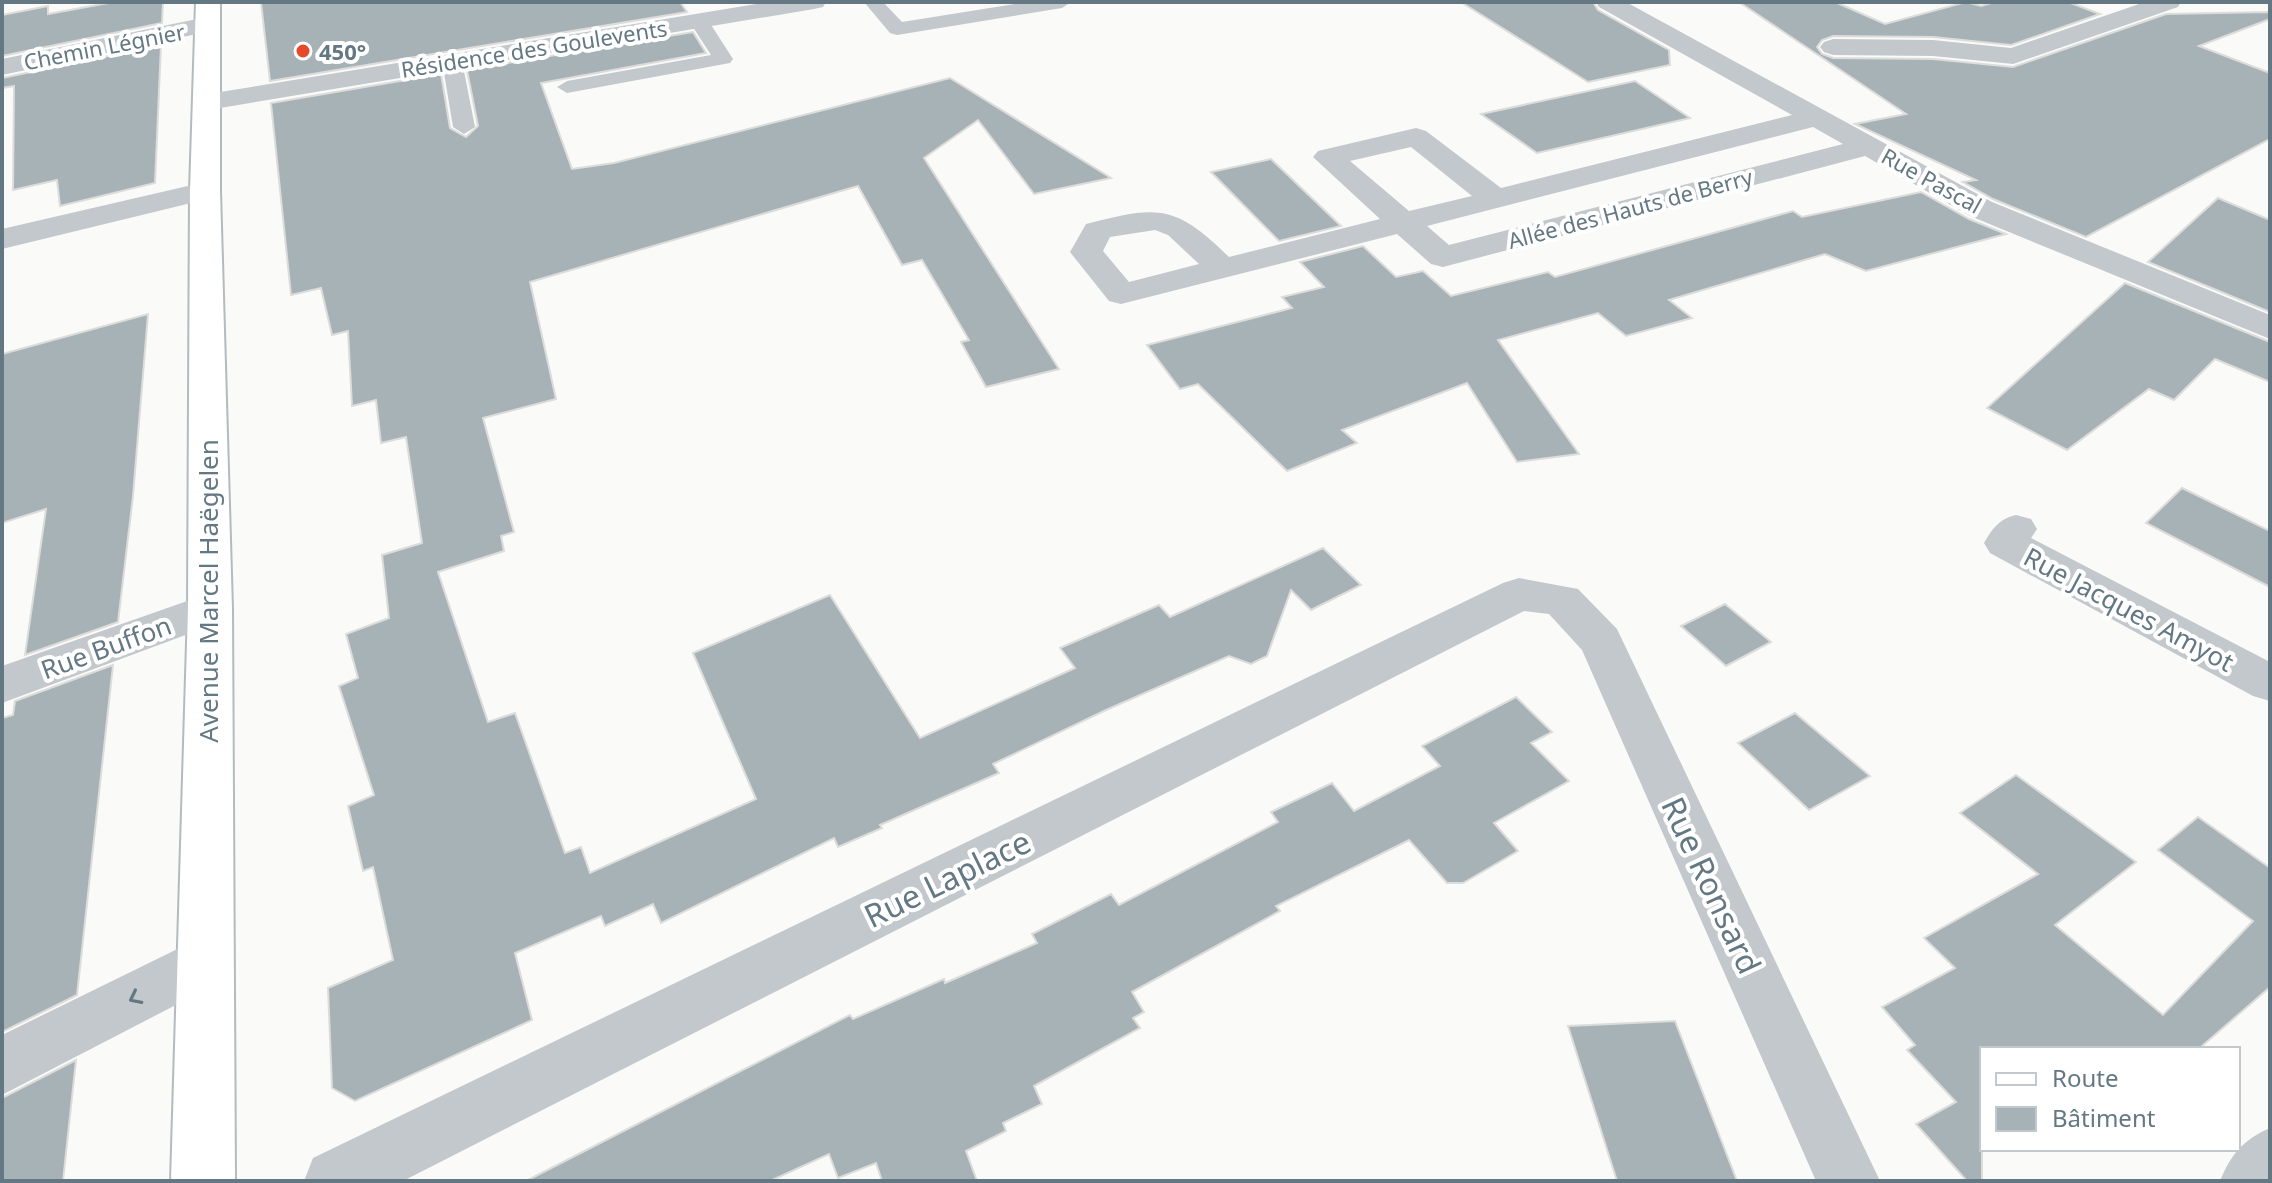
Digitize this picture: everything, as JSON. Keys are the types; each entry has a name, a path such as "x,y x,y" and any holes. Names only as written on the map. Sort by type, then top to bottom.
{"main road":[{"name":"Avenue Marcel Haëgelen","path":"203,1181 210,609 205,191 208,13"}],"street":[{"name":"Résidence des Goulevents","path":"208,102 708,13 814,2"},
{"name":"Rue Pascal","path":"1608,2 1981,209 2270,328"},
{"path":"1833,47 1933,48 2013,56 2169,2"},
{"name":"Chemin Légnier","path":"2,67 208,13"},
{"name":"Allée des Hauts de Berry","path":"1222,268 1819,117"},
{"name":"Allée des Hauts de Berry","path":"1494,198 1416,137 1328,157 1443,257 1871,146"},
{"path":"2,239 205,191"},
{"name":"Rue Jacques Amyot","path":"2016,529 2005,543 2270,683"},
{"name":"Rue Laplace","path":"336,1181 1519,594 1562,600"},
{"name":"Rue Ronsard","path":"1562,600 1601,641 1848,1181"},
{"name":"Rue Buffon","path":"2,685 210,609"},
{"path":"2,1066 204,962"},
{"path":"2252,1181 2270,1160"}],"lane":[{"path":"873,2 897,29 1062,2"},
{"path":"567,87 723,59 708,13"},
{"path":"452,61 464,127"}],"building":[{"path":"114,2 163,2 162,23 2,56 2,15 48,6 48,14"},
{"path":"261,2 680,2 687,12 270,81"},
{"path":"1461,2 1593,2 1598,10 1669,50 1670,65 1588,82"},
{"path":"1739,2 1835,2 1885,24 1966,2 1981,6 1995,2 2068,2 2100,14 2011,45 1933,37 1833,36 1822,40 1817,47 1822,54 1833,58 1933,59 2013,67 2166,14 2269,12 2270,19 2199,46 2270,73 2270,139 2086,237 1993,199 1963,182 1976,180 1855,124 1906,114"},
{"path":"693,32 706,53 541,83 572,169 614,163 950,78 1111,178 1034,194 978,120 924,158 1059,369 986,387 961,342 969,340 922,260 902,265 858,186 530,282 556,399 483,418 514,532 501,536 504,551 438,572 488,722 515,713 565,853 581,847 590,873 756,799 693,653 830,595 920,738 1075,668 1060,648 1159,605 1170,617 1323,548 1361,585 1311,610 1291,590 1267,656 1251,664 1229,656 1106,710 993,764 999,773 880,825 882,828 838,847 834,838 661,923 653,904 605,926 601,916 515,953 532,1020 355,1101 332,1088 328,988 393,960 373,867 363,871 348,806 374,795 339,686 358,678 346,634 389,618 382,555 422,543 406,437 381,443 376,400 352,406 348,331 332,335 321,288 291,295 271,103 441,74 450,128 466,137 478,126 467,70"},
{"path":"161,45 155,183 60,206 57,180 13,190 14,86 2,88 2,78"},
{"path":"1635,81 1690,118 1537,153 1481,114"},
{"path":"1271,159 1341,226 1279,241 1211,172"},
{"path":"1921,192 1969,219 2006,234 1866,271 1825,254 1669,300 1692,318 1626,336 1598,313 1498,340 1579,454 1517,462 1467,383 1342,430 1357,443 1287,471 1198,384 1180,389 1147,345 1292,308 1282,297 1324,287 1300,262 1363,246 1396,277 1423,271 1451,296 1548,272 1555,277 1793,211 1802,217"},
{"path":"2218,198 2270,220 2270,312 2148,262"},
{"path":"2125,283 2270,342 2270,382 2215,359 2174,400 2149,389 2067,450 1987,408"},
{"path":"148,314 133,496 118,622 25,655 46,509 2,523 2,354"},
{"path":"2182,488 2270,531 2270,587 2146,523"},
{"path":"1725,604 1771,642 1726,666 1681,626"},
{"path":"113,665 77,995 2,1032 2,718 13,715 15,701"},
{"path":"1516,697 1552,732 1531,743 1569,781 1494,823 1518,851 1463,883 1447,883 1409,840 1276,906 1280,911 1132,992 1144,1012 1133,1018 1140,1028 1034,1086 1042,1104 1003,1123 1006,1131 966,1151 977,1181 882,1181 876,1163 838,1178 829,1154 770,1181 526,1181 850,1015 853,1019 1037,943 1032,934 1111,894 1119,905 1278,822 1271,812 1332,783 1354,811 1440,766 1422,746"},
{"path":"1795,713 1870,776 1809,810 1738,743"},
{"path":"2016,775 2136,862 2055,925 2163,1015 2253,921 2158,850 2198,817 2270,868 2270,987 2203,1047 1980,1047 1982,1181 1967,1181 1916,1124 1956,1102 1907,1050 1915,1045 1882,1007 1955,968 1924,938 2038,874 1960,813"},
{"path":"1675,1021 1737,1181 1617,1181 1568,1026"},
{"path":"76,1060 63,1181 2,1181 2,1098"}],"place":[{"name":"450°","path":"303,51"}]}
